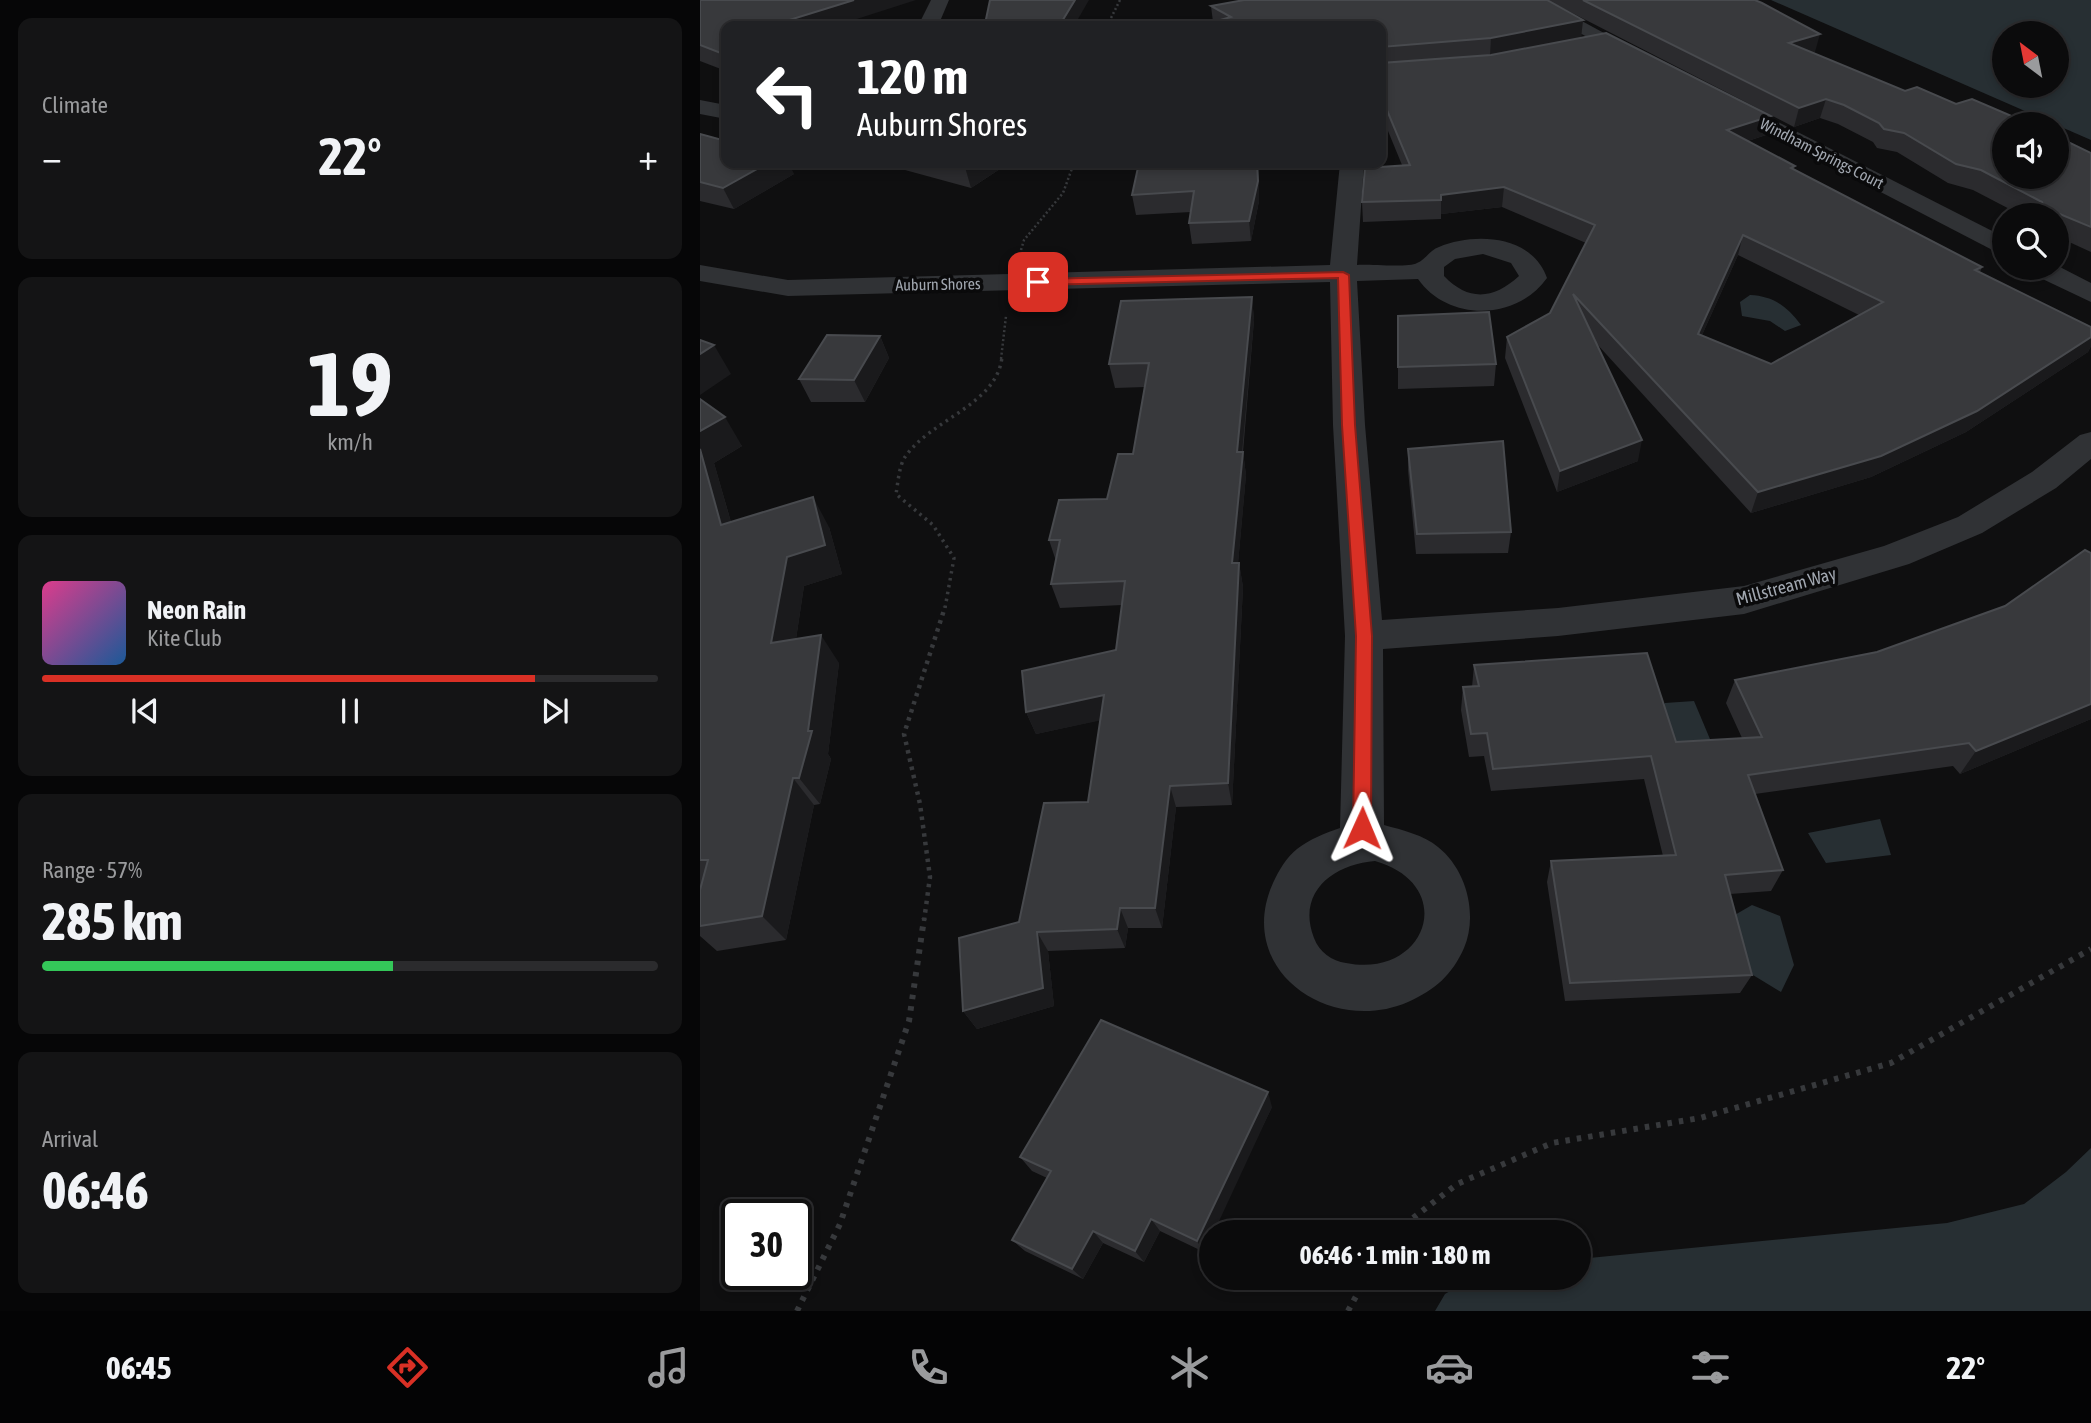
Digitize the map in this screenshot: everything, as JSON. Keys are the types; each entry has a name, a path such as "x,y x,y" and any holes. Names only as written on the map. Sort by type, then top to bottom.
{"street":[{"path":"930,21 940,0"},
{"path":"1528,0 1666,72"},
{"path":"1573,50 1607,41"},
{"name":"Windham Springs Court","path":"1701,90 1992,242"},
{"path":"700,107 721,112"},
{"path":"1352,168 1343,275 1349,425 1364,636 1362,844"},
{"name":"Auburn Shores","path":"700,273 788,288 1428,271"},
{"path":"2065,280 2091,294"},
{"name":"Millstream Way","path":"1364,636 1558,622 1744,600 1896,555 1948,535 2008,504 2091,442"}],"path":[{"path":"1110,21 1120,0"},
{"path":"797,1311 840,1224 909,1021 930,877 920,804 904,734 945,608 954,558 933,525 896,494 904,458 943,420 976,401 1000,373 1010,282 1024,240 1063,193 1072,168"},
{"path":"1410,1220 1457,1184 1552,1143 1700,1118 1891,1063 2091,949"},
{"path":"1348,1311 1359,1290"}],"shaded area":[{"path":"1771,0 2091,0 2091,140 2069,130 2069,112 2027,112 1995,98 2069,98 2069,21 1992,21 1992,97"},
{"path":"1750,295 1766,297 1779,303 1801,325 1785,331 1770,321 1742,316 1740,302"},
{"path":"1694,701 1715,751 1653,757 1643,731 1665,703"},
{"path":"1880,819 1891,855 1826,863 1808,833"},
{"path":"1752,905 1780,916 1794,965 1781,992 1748,972 1733,916"},
{"path":"2091,1148 2091,1311 1435,1311 1445,1294 1452,1290 1591,1290 1591,1258 1947,1223 2024,1204 2066,1172"}],"building":[{"path":"700,0 854,0 786,21 721,21 721,53 700,45"},
{"path":"990,0 1075,0 1062,21 986,21"},
{"path":"1244,0 1547,0 1583,20 1491,38 1386,47 1386,21 1217,21 1231,17 1211,6"},
{"path":"1583,0 1755,0 1762,3 1820,34 1789,43 1905,91 1917,87 1956,104 1972,99 2002,112 1992,112 1992,176 1956,164 1904,133 1884,129 1879,123 1844,105 1826,99 1799,108"},
{"path":"1606,33 1771,116 1727,130 1795,166 1791,168 1982,267 1975,270 1992,280 2091,327 2091,337 1977,411 1881,456 1758,492 1573,294 1642,440 1560,471 1507,337 1550,313 1595,225 1504,187 1441,195 1441,200 1362,202 1365,168 1410,165 1386,108 1386,63 1491,55","holes":["1743,235 1883,302 1771,364 1698,334"]},
{"path":"700,134 721,140 721,168 759,168 723,188 700,182"},
{"path":"2069,142 2091,153 2091,227 2069,218 2069,203 2042,202 2017,189 2069,189"},
{"path":"1138,168 1257,168 1258,181 1249,221 1189,223 1194,191 1132,195"},
{"path":"1252,297 1237,452 1243,452 1232,563 1239,563 1228,783 1170,786 1155,908 1120,908 1117,929 1037,932 1043,988 963,1011 959,938 1019,922 1044,803 1088,802 1104,695 1026,712 1022,671 1116,650 1125,581 1051,584 1060,540 1049,540 1059,500 1107,499 1118,454 1133,454 1149,363 1109,364 1121,301"},
{"path":"1489,312 1496,364 1398,367 1398,316"},
{"path":"827,335 880,336 854,380 799,379"},
{"path":"700,340 714,345 700,354"},
{"path":"700,399 725,417 700,431"},
{"path":"1503,441 1511,532 1417,534 1408,449"},
{"path":"700,449 721,525 813,497 825,545 787,557 771,643 821,635 808,731 812,731 799,778 793,778 762,916 700,926 700,890 708,860 700,860"},
{"path":"2085,550 2091,553 2091,704 1976,751 1969,743 1748,775 1783,870 1725,875 1752,975 1570,983 1551,861 1676,855 1651,756 1493,769 1487,733 1471,734 1463,687 1479,686 1474,665 1647,653 1676,742 1762,737 1735,680 1877,652 2005,606"},
{"path":"1101,1020 1268,1092 1207,1220 1199,1220 1197,1241 1151,1219 1135,1251 1093,1231 1072,1269 1012,1240 1051,1171 1020,1157"}],"route":[{"path":"1038,282 1343,275 1349,425 1364,636 1362,828"}]}
